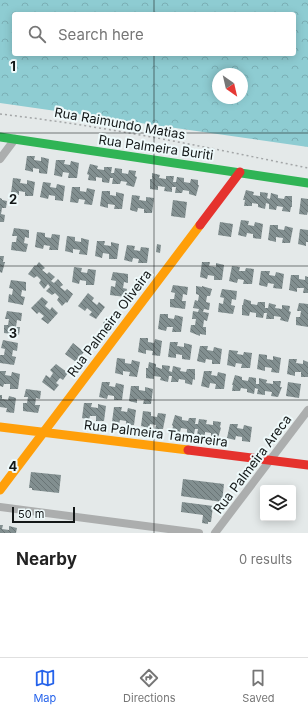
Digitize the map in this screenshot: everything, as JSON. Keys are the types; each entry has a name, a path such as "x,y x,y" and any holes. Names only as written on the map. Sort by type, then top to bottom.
{"street":[{"name":"Rua Palmeira Buriti","path":"0,137 308,183"},
{"path":"0,159 15,139"},
{"name":"Rua Palmeira Oliveira","path":"0,490 240,172"},
{"name":"Rua Palmeira Areca","path":"215,533 308,410"},
{"name":"Rua Palmeira Tamareira","path":"0,427 308,465"},
{"path":"0,508 199,533"}],"path":[{"name":"Rua Raimundo Matias","path":"0,114 58,121 168,140 308,168"}],"green space":[{"path":"0,0 308,0 308,147 0,103"}],"building":[{"path":"27,156 35,156 34,160 41,161 41,157 49,159 47,174 39,173 39,169 33,168 33,172 25,170"},
{"path":"56,160 65,160 64,164 70,165 71,161 79,163 77,178 68,178 69,173 63,172 62,177 54,175"},
{"path":"90,164 98,166 97,169 104,170 104,167 112,167 111,173 114,173 115,168 122,169 122,173 128,174 129,170 136,171 135,176 137,177 134,187 126,185 127,182 121,181 120,184 112,184 113,178 110,178 109,183 102,182 102,178 96,177 96,181 88,180 89,175 87,174"},
{"path":"152,173 160,175 159,178 166,179 166,176 174,176 173,182 176,182 177,177 184,178 184,182 190,183 191,179 198,180 199,185 196,196 189,194 189,191 183,190 182,193 175,193 176,187 172,187 172,192 164,191 165,187 158,186 158,190 150,189 150,179 152,179"},
{"path":"13,178 21,179 20,183 27,184 27,180 35,182 33,196 25,196 25,192 19,191 19,195 11,193"},
{"path":"43,182 51,183 50,187 56,188 57,184 65,186 63,201 55,200 55,196 49,195 48,199 40,197"},
{"path":"72,187 80,187 80,191 86,192 87,188 95,190 92,205 84,204 85,200 79,199 78,203 70,202"},
{"path":"246,190 254,192 253,195 260,196 260,192 268,193 267,198 270,199 271,193 278,195 278,198 284,199 285,196 292,196 292,207 290,212 282,211 283,207 277,206 276,210 269,209 269,204 266,203 265,209 258,207 258,204 252,203 252,206 244,206 245,200 243,200"},
{"path":"102,191 110,191 110,195 116,196 116,192 124,194 122,209 114,209 115,205 108,204 108,208 100,206"},
{"path":"132,195 140,196 139,200 146,201 146,197 154,198 152,213 144,213 144,209 138,208 137,212 130,210"},
{"path":"0,198 7,201 6,208 2,208 1,214 5,215 4,222 0,222"},
{"path":"301,198 308,199 307,215 299,214"},
{"path":"173,200 187,202 185,218 171,216"},
{"path":"241,220 249,221 248,225 254,226 255,222 263,224 261,239 253,238 253,234 247,233 246,237 238,235"},
{"path":"220,222 233,224 231,237 218,235"},
{"path":"270,225 278,225 278,229 284,230 285,226 293,228 290,243 282,243 283,238 276,237 276,242 268,240"},
{"path":"14,228 29,230 29,238 25,237 24,243 28,244 26,252 11,250 12,242 16,242 17,236 12,236"},
{"path":"300,229 308,230 308,242 306,242 306,246 298,244"},
{"path":"37,232 45,233 45,237 51,238 52,234 60,235 58,250 49,250 50,246 44,245 43,249 35,247"},
{"path":"67,236 75,237 75,241 81,242 81,238 89,240 87,255 79,254 80,250 73,249 73,253 65,251"},
{"path":"97,241 105,241 104,245 111,246 111,242 119,244 117,259 109,259 109,254 103,253 102,258 95,256"},
{"path":"157,244 161,245 160,253 156,252"},
{"path":"127,245 135,246 134,250 140,251 141,247 149,248 147,263 138,263 139,259 133,258 132,262 124,260"},
{"path":"0,256 4,256 3,262 5,262 2,273 0,272"},
{"path":"39,262 45,268 42,270 47,274 49,272 55,277 51,281 54,283 58,279 63,285 60,287 65,291 67,289 73,294 67,303 66,302 62,306 57,300 59,297 55,293 52,295 46,291 50,287 48,284 44,289 39,283 41,280 37,276 34,278 28,274"},
{"path":"202,262 210,262 209,266 216,267 216,263 224,265 222,280 214,280 214,276 208,275 207,279 200,277"},
{"path":"232,266 240,267 239,271 245,271 246,268 254,269 252,284 243,284 244,280 238,279 237,283 229,281"},
{"path":"74,267 82,268 81,272 87,273 88,269 96,270 94,285 86,285 86,281 80,280 79,284 72,282"},
{"path":"261,271 270,271 269,275 275,276 276,272 284,274 282,289 273,288 274,284 268,283 267,287 259,285"},
{"path":"113,272 128,274 128,283 124,282 123,288 127,289 125,297 110,295 111,286 115,287 116,281 111,280"},
{"path":"291,275 299,275 299,279 305,280 305,276 308,277 308,293 303,293 304,288 297,288 297,292 289,290"},
{"path":"11,280 26,282 26,291 22,290 21,296 25,297 23,305 8,302 9,294 12,295 13,289 9,288"},
{"path":"173,285 188,287 187,295 183,294 182,301 186,301 185,309 170,307 170,299 174,299 175,293 171,292"},
{"path":"196,286 212,289 210,296 207,296 206,302 210,303 209,310 204,309 203,312 209,313 207,321 204,320 203,327 206,327 206,335 200,334 200,336 190,332 191,325 195,325 196,319 192,319 193,311 198,312 199,309 193,308 195,300 198,301 199,295 196,294"},
{"path":"222,289 237,291 236,300 232,299 231,305 235,306 233,314 218,312 219,303 223,304 224,298 220,297"},
{"path":"88,293 94,298 92,301 97,305 99,302 105,307 96,319 89,315 92,312 87,308 85,311 78,306"},
{"path":"42,297 48,302 45,306 50,310 52,307 58,313 48,324 41,319 44,316 39,312 37,314 31,308"},
{"path":"244,299 251,301 251,304 257,305 258,302 265,302 265,308 268,308 269,303 276,305 275,308 282,309 282,305 290,306 289,311 291,312 288,322 280,320 281,317 274,316 274,319 266,319 267,313 264,313 263,318 256,317 256,313 250,312 249,316 242,315 242,305"},
{"path":"299,303 308,304 308,327 296,325 296,317 300,317 301,311 297,311"},
{"path":"7,311 22,313 21,321 17,320 16,327 20,327 19,335 4,333 4,325 8,325 9,319 5,319"},
{"path":"160,314 168,314 168,318 174,319 175,315 183,317 181,332 172,332 173,327 167,327 166,331 158,329"},
{"path":"107,318 110,321 106,326 103,323"},
{"path":"140,338 148,338 148,342 154,343 155,339 162,341 160,356 152,355 153,351 146,350 146,354 138,352"},
{"path":"3,340 18,343 17,351 13,350 12,356 16,357 14,365 0,363 0,355 4,355 5,349 1,348"},
{"path":"170,342 178,342 177,346 184,347 184,343 192,345 190,360 182,359 182,355 176,354 176,358 168,357"},
{"path":"73,343 84,352 76,362 65,354"},
{"path":"200,346 208,346 207,350 213,351 214,347 222,349 220,364 212,364 212,360 206,359 205,363 197,361"},
{"path":"229,350 238,351 237,354 243,355 244,352 252,353 250,368 241,368 242,364 236,363 235,367 227,365"},
{"path":"259,354 267,355 267,359 273,360 273,356 281,358 279,373 271,372 272,368 265,367 265,371 257,369"},
{"path":"117,358 125,359 125,363 131,364 132,360 140,362 137,377 129,376 130,372 123,371 123,375 115,373"},
{"path":"289,359 297,359 296,363 303,364 303,360 308,362 308,377 301,377 301,372 295,372 295,376 287,374"},
{"path":"149,362 156,364 156,367 162,369 162,365 170,366 169,371 172,372 173,366 181,368 180,371 186,372 187,369 195,369 195,380 193,379 192,385 185,383 185,380 179,379 178,382 171,382 172,376 169,376 168,382 160,380 161,377 154,376 154,379 146,378 146,368 148,368"},
{"path":"56,364 68,373 63,380 60,378 56,383 59,385 54,391 42,382 46,375 50,378 53,373 50,370"},
{"path":"0,371 6,371 5,375 11,376 12,372 20,374 18,389 10,389 10,384 4,384 3,387 0,386"},
{"path":"204,371 212,371 211,375 217,376 218,372 226,374 224,389 215,389 216,384 210,383 209,388 201,386"},
{"path":"235,375 242,377 242,380 248,381 249,377 256,378 256,384 259,384 259,378 267,380 266,383 273,384 273,381 281,381 280,387 282,387 278,397 271,396 272,392 265,391 265,395 257,394 258,389 255,388 254,394 247,392 247,389 241,388 240,391 232,391"},
{"path":"102,382 110,382 109,386 115,387 116,383 124,385 122,400 114,400 114,396 108,395 107,399 99,397"},
{"path":"288,382 301,384 299,398 286,396"},
{"path":"131,386 139,386 139,390 145,391 145,387 153,389 151,404 143,404 144,400 137,399 137,403 129,401"},
{"path":"26,389 41,391 40,399 36,398 35,405 40,405 38,413 23,411 23,403 27,403 28,397 24,397"},
{"path":"0,395 2,395 2,399 8,400 9,396 16,398 14,413 6,412 7,408 0,407"},
{"path":"84,403 92,403 91,407 98,408 98,404 106,406 104,421 96,421 96,416 90,416 89,420 82,418"},
{"path":"114,407 122,407 121,411 127,412 128,408 136,410 134,425 126,425 126,421 120,420 119,424 112,422"},
{"path":"143,411 151,412 151,416 157,417 158,413 166,414 163,429 155,429 156,425 150,424 149,428 141,426"},
{"path":"175,415 182,417 182,420 188,421 189,418 196,418 195,424 198,424 199,419 207,420 206,424 213,425 213,421 221,422 218,438 211,436 211,433 205,432 205,435 197,435 198,429 195,429 194,434 187,433 187,429 181,428 180,432 172,431"},
{"path":"230,424 238,424 237,428 243,429 244,425 252,427 250,442 242,441 242,437 236,436 235,440 227,438"},
{"path":"31,472 61,475 59,493 32,490 32,488 29,488"},
{"path":"183,479 224,484 222,502 181,496"},
{"path":"182,502 213,506 211,522 208,522 208,524 202,523 203,515 181,512"},
{"path":"0,525 3,525 2,529 9,530 9,526 17,528 16,533 0,533"}],"traffic: fast":[{"path":"0,137 308,183"}],"traffic: slow":[{"path":"0,490 200,225"},
{"path":"0,427 188,450"}],"traffic: jam":[{"path":"200,225 240,172"},
{"path":"188,450 308,465"}]}
